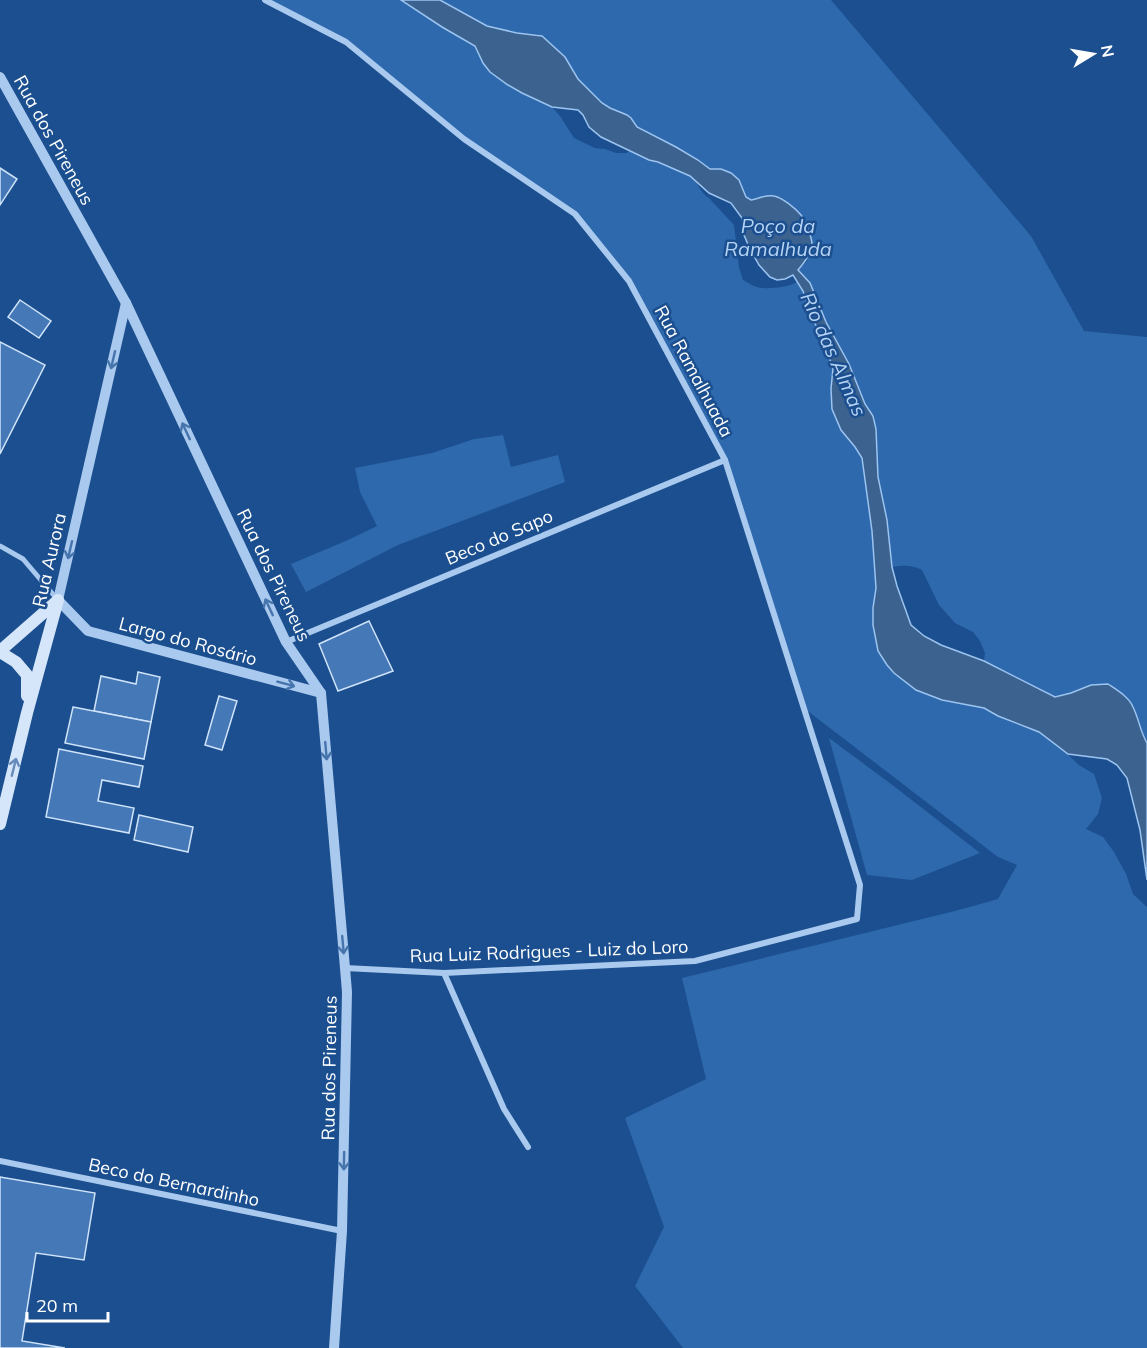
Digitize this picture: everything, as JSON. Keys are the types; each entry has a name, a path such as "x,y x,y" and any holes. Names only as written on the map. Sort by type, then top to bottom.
{"main road":[{"path":"27,713 27,675 16,662 0,652 58,600"},
{"name":"Rua Aurora","path":"0,824 58,600"}],"street":[{"name":"Rua Ramalhuada","path":"265,0 346,42 464,139 575,214 628,281 725,460 860,885 857,920"},
{"name":"Rua dos Pireneus","path":"0,76 126,303 286,642 321,693 347,992 342,1231 334,1348"},
{"name":"Rua Aurora","path":"58,600 126,303"},
{"name":"Beco do Sapo","path":"286,642 725,460"},
{"path":"0,546 23,559 58,600"},
{"name":"Largo do Rosário","path":"58,600 88,631 321,693"},
{"name":"Rua Luiz Rodrigues - Luiz do Loro","path":"345,968 444,973 696,961 857,920"},
{"path":"444,973 504,1109 528,1147"},
{"name":"Beco do Bernardinho","path":"0,1161 342,1231"}],"shaded area":[{"path":"265,0 401,0 475,46 490,72 522,93 552,107 574,138 595,148 616,153 627,153 630,150 691,177 734,225 739,267 743,280 766,288 784,287 797,282 803,291 833,368 832,409 836,420 862,458 872,531 876,588 873,625 878,651 894,673 916,690 942,700 983,708 1039,732 1079,765 1094,774 1102,798 1098,814 1086,829 1103,837 1126,874 1133,894 1147,907 1147,1348 683,1348 635,1286 664,1227 625,1118 706,1079 682,978 998,899 1017,865 998,857 805,709 725,460 629,281 575,215 464,139 346,42"},
{"path":"440,0 831,0 1031,236 1084,331 1147,337 1147,743 1120,692 1108,684 1091,685 1055,697 984,661 985,653 980,641 973,632 955,623 939,605 922,570 908,566 892,567 887,520 878,477 874,416 865,405 810,283 798,270 806,262 813,244 766,196 751,200 746,197 739,180 721,169 710,169 676,147 637,127 627,115 602,103 578,79 545,38 537,34 517,33 487,26"},
{"path":"503,435 511,467 558,455 565,482 398,545 306,592 291,564 377,526 360,492 355,468 432,453 474,439"},
{"path":"829,738 980,853 912,880 867,875"}],"water":[{"path":"401,0 440,0 487,26 542,36 565,57 578,79 602,103 627,115 637,127 676,147 710,169 721,169 731,173 739,180 746,197 751,200 774,196 789,204 801,215 807,226 812,246 807,259 798,270 810,283 826,322 873,416 876,429 878,477 887,520 892,567 911,625 924,636 941,645 984,661 1055,697 1091,685 1108,684 1129,700 1147,743 1147,880 1140,830 1127,778 1117,765 1107,759 1068,754 1039,732 984,708 942,700 916,690 894,673 878,651 873,625 876,588 872,531 862,458 841,430 832,409 833,368 803,291 793,275 777,280 770,277 759,265 744,235 742,218 731,203 709,193 690,176 649,160 601,137 589,127 578,110 552,107 508,85 490,72 475,46"}],"building":[{"path":"0,168 17,179 0,205"},
{"path":"20,300 51,321 39,338 8,317"},
{"path":"0,342 45,365 0,454"},
{"path":"369,621 393,671 338,691 319,644"},
{"path":"138,672 160,677 151,722 94,711 101,676 136,684"},
{"path":"219,696 237,701 222,750 205,745"},
{"path":"73,707 151,722 144,759 65,743"},
{"path":"59,749 143,766 139,787 102,780 98,801 134,808 129,833 46,817"},
{"path":"139,815 193,827 188,852 134,840"},
{"path":"0,1177 95,1193 84,1260 36,1253 22,1341 65,1348 0,1348"}],"water label":[{"name":"Poço da Ramalhuda","path":"778,236"},
{"name":"Rio das Almas","path":"834,354"}]}
